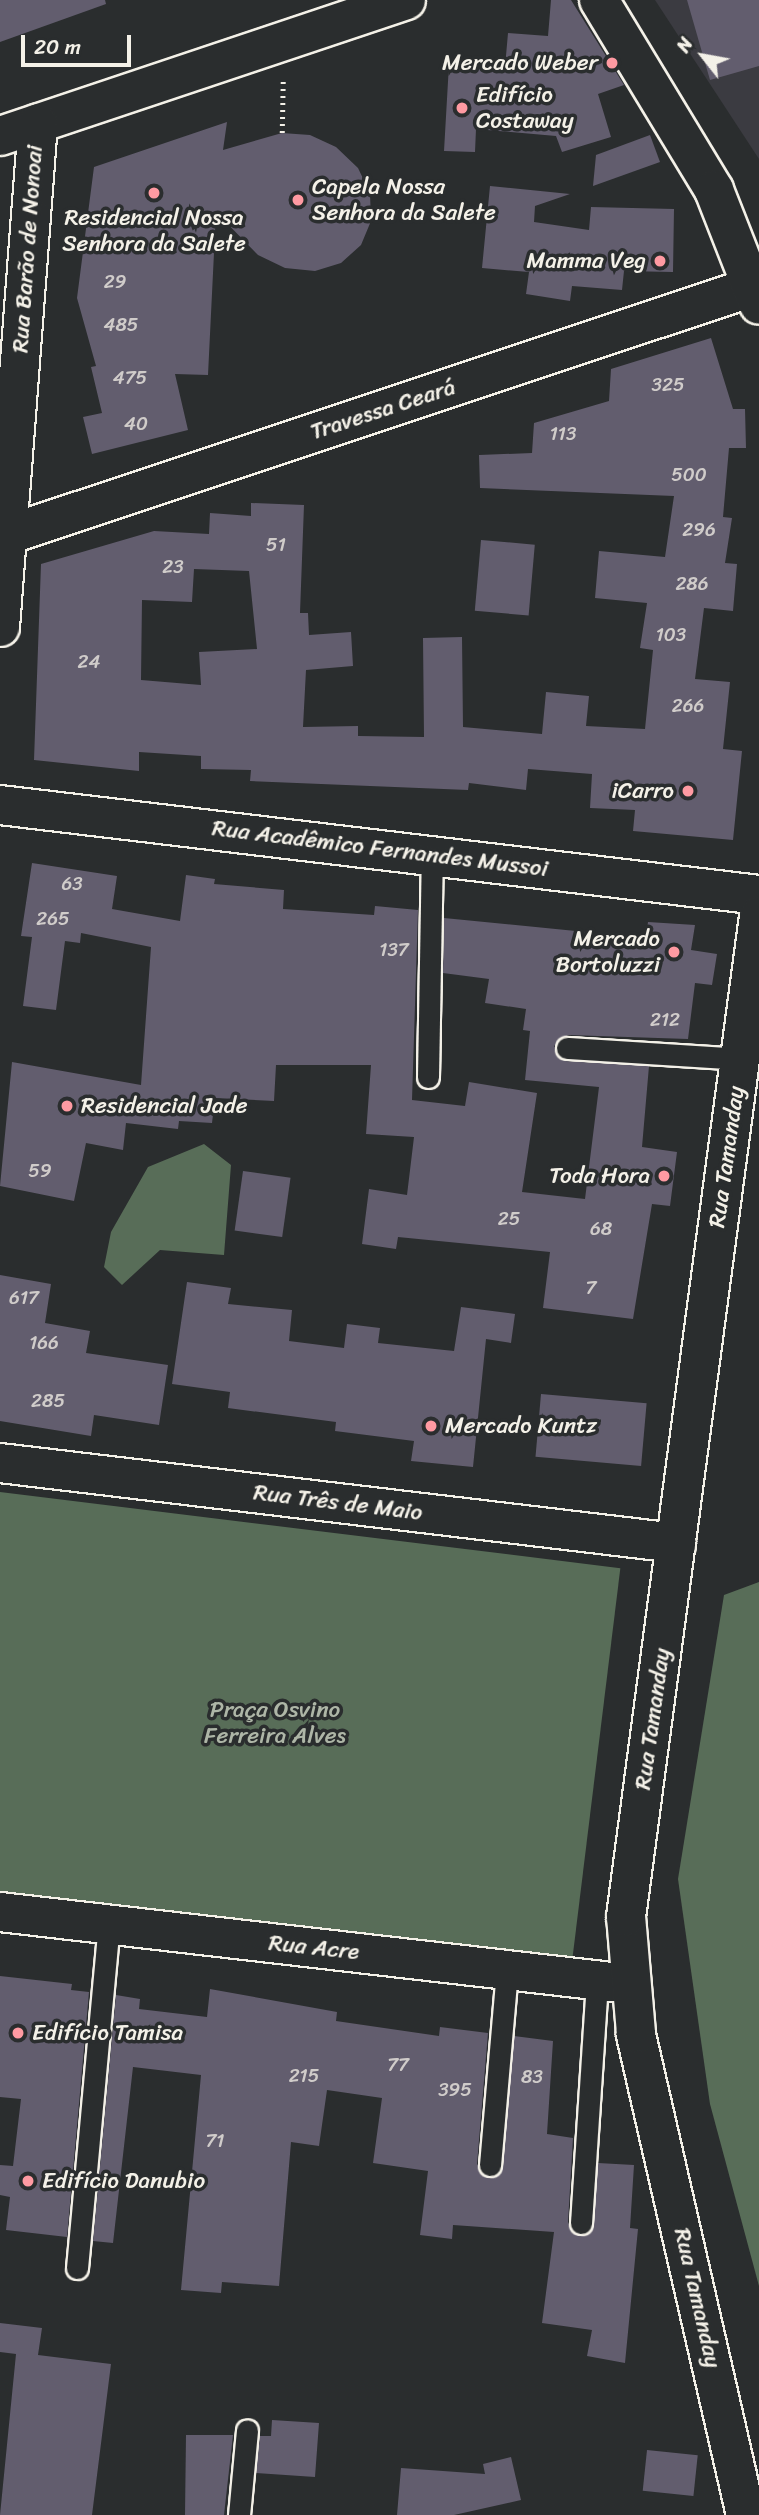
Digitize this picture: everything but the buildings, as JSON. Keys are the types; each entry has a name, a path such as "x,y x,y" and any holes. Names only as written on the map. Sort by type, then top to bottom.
{"street":[{"path":"0,136 406,0"},
{"path":"599,0 714,190 757,292"},
{"name":"Rua Barão de Nonoai","path":"0,627 38,123"},
{"name":"Travessa Ceará","path":"7,535 757,292"},
{"name":"Rua Acadêmico Fernandes Mussoi","path":"0,805 759,895"},
{"name":"Rua Tamanday","path":"746,2515 613,1982 626,1917 759,916"},
{"name":"Rua Três de Maio","path":"0,1463 676,1544"},
{"name":"Rua Acre","path":"0,1912 613,1982"}],"lane":[{"path":"428,1077 432,855"},
{"path":"567,1048 740,1059"},
{"path":"77,2268 109,1924"},
{"path":"490,2165 508,1969"},
{"path":"581,2223 613,1982"},
{"path":"240,2515 247,2430"}],"path":[{"path":"274,45 285,91 282,133"}],"shaded area":[{"path":"655,0 759,0 759,159"}],"green space":[{"path":"204,1144 231,1165 224,1255 160,1250 122,1285 104,1267 111,1232 148,1167"},
{"name":"Praça Osvino Ferreira Alves","path":"0,1492 620,1568 572,1963 0,1893"},
{"path":"759,1582 759,2286 710,2104 678,1879 724,1595"}],"place":[{"name":"Mercado Weber","path":"612,63"},
{"name":"Edifício Costaway","path":"462,108"},
{"name":"Residencial Nossa Senhora da Salete","path":"154,193"},
{"name":"Capela Nossa Senhora da Salete","path":"298,200"},
{"name":"Mamma Veg","path":"660,261"},
{"name":"iCarro","path":"688,791"},
{"name":"Mercado Bortoluzzi","path":"674,952"},
{"name":"Residencial Jade","path":"67,1106"},
{"name":"Toda Hora","path":"664,1176"},
{"name":"Mercado Kuntz","path":"431,1426"},
{"name":"Edifício Tamisa","path":"18,2033"},
{"name":"Edifício Danubio","path":"28,2181"}]}
